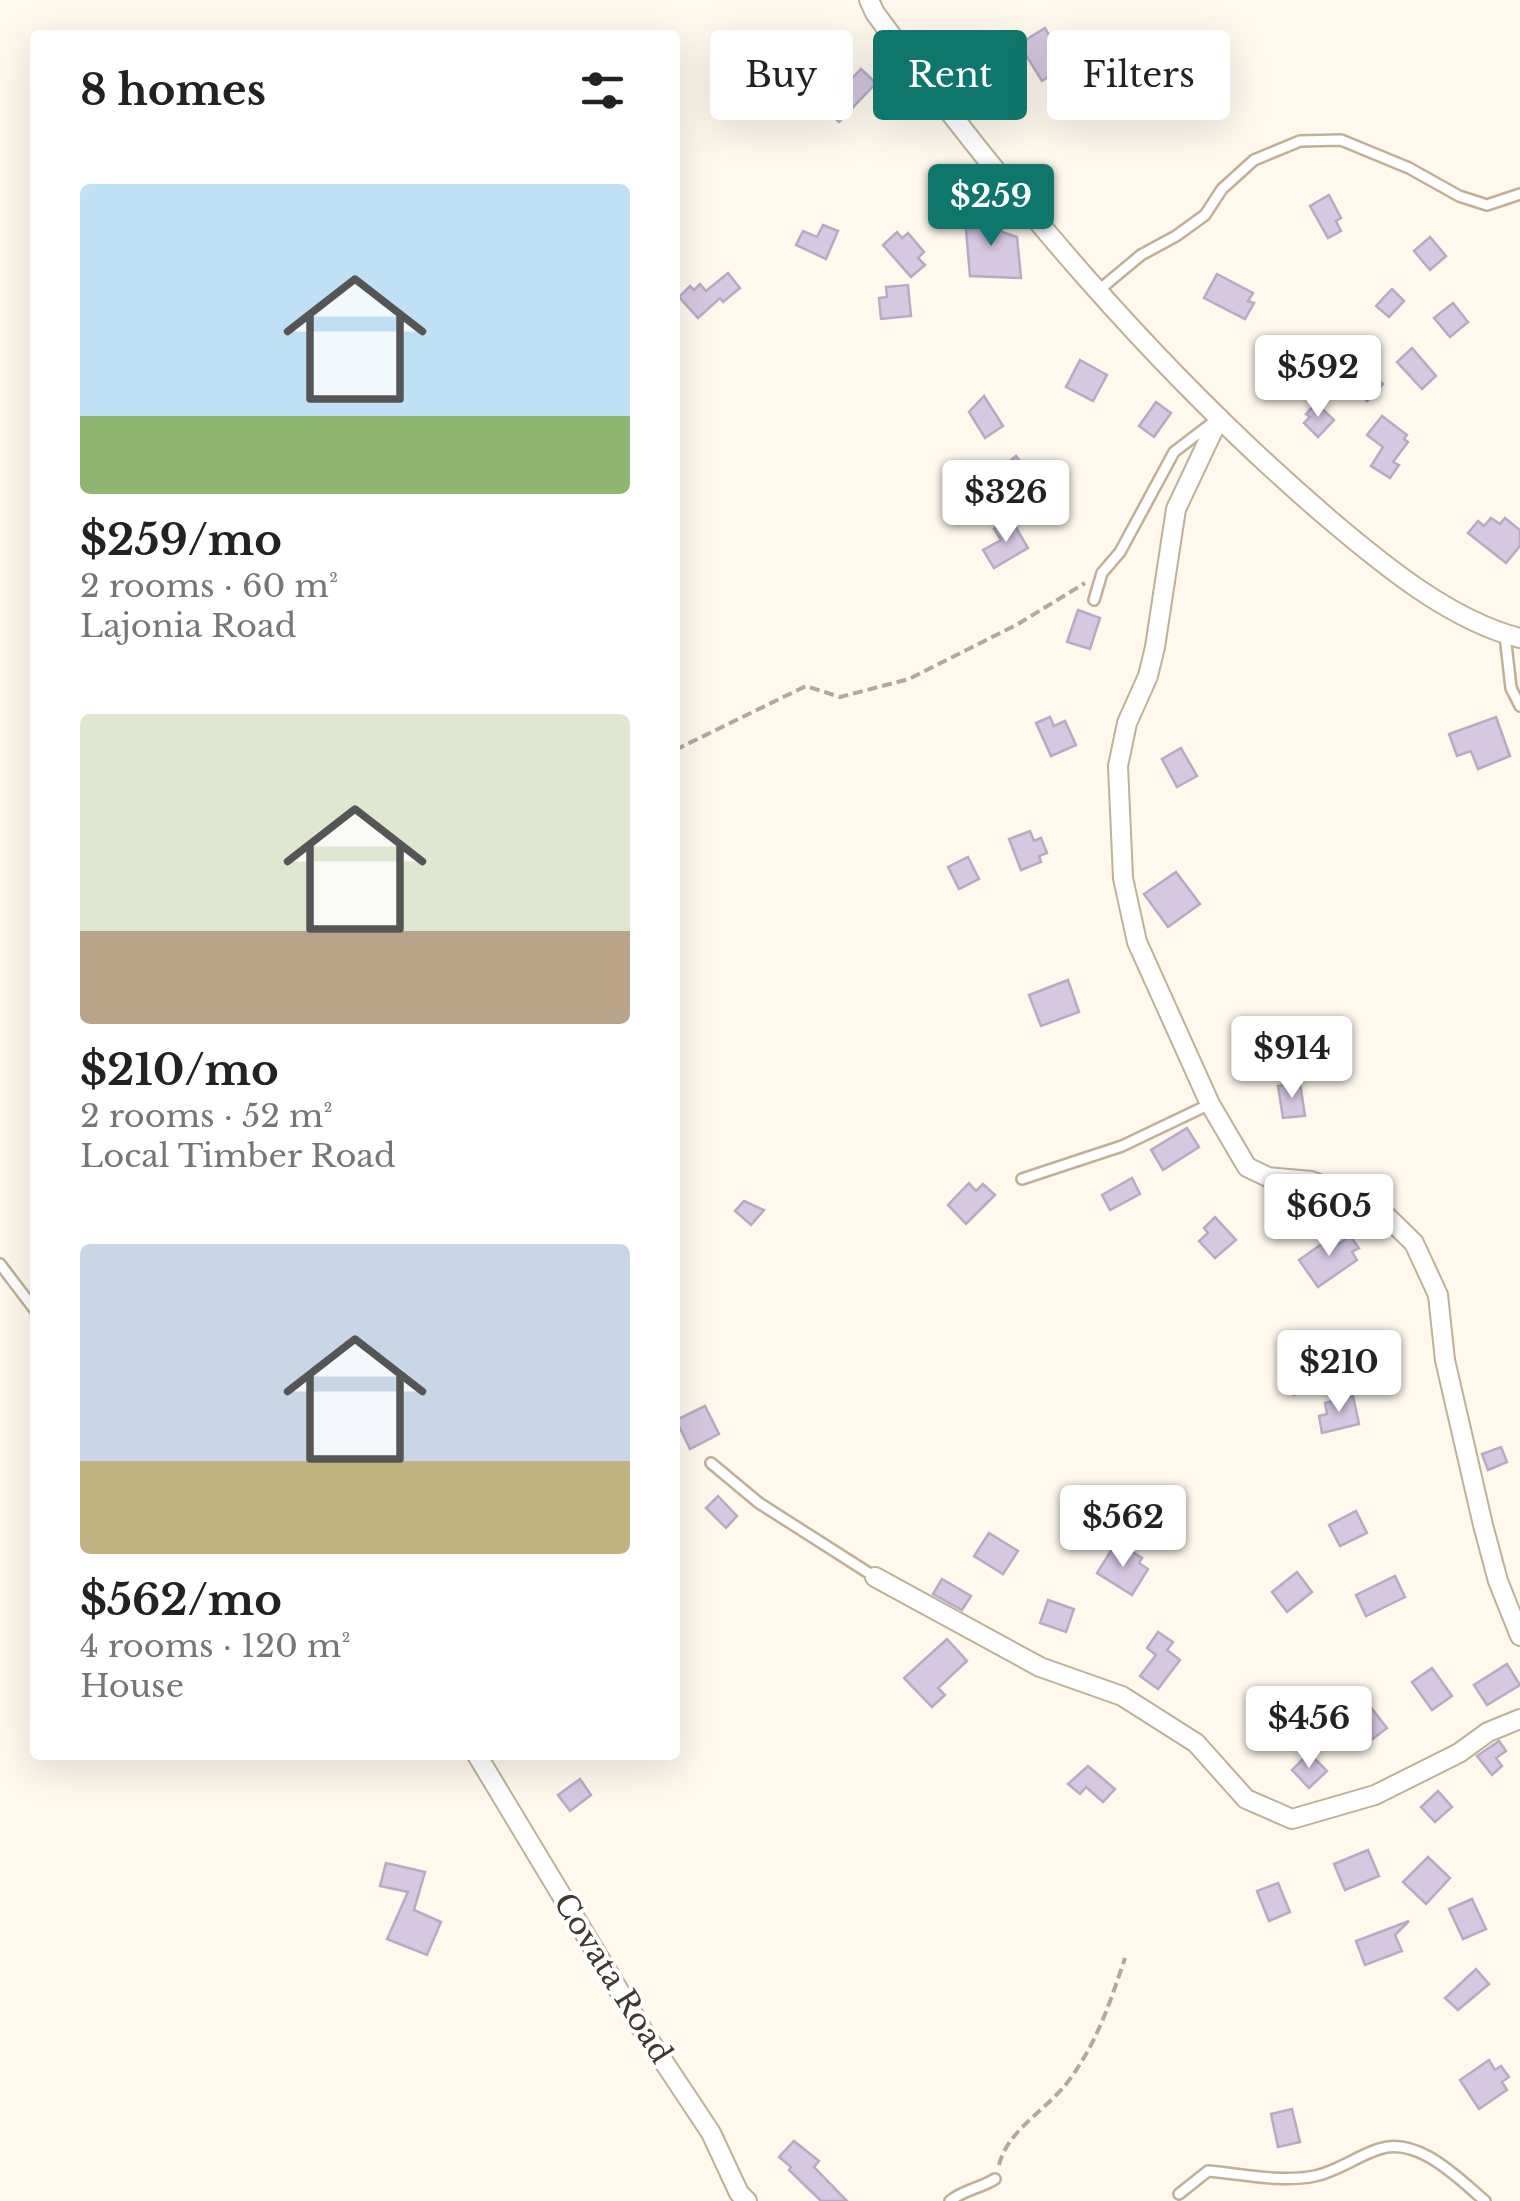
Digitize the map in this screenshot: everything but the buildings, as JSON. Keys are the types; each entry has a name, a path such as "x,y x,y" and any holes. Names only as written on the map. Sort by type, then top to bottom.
{"street":[{"path":"873,4 964,132 1099,290 1218,418 1380,562 1460,614 1512,636"},
{"path":"1218,418 1176,510 1155,647 1148,676 1127,723 1118,766 1123,878 1137,942 1210,1104 1247,1168 1268,1178 1311,1181 1375,1205 1414,1243 1438,1295 1445,1360 1484,1525 1498,1581 1520,1636"},
{"path":"875,1577 1040,1668 1122,1696 1196,1744 1246,1799 1292,1819 1376,1795 1459,1753 1488,1732 1520,1719"},
{"name":"Covata Road","path":"481,1760 642,2029 711,2133 739,2194 747,2201"}],"lane":[{"path":"1099,290 1141,255 1205,215 1222,189 1254,160 1300,141 1341,140 1487,205 1520,194"},
{"path":"1094,600 1102,572 1120,552 1174,452 1218,418"},
{"path":"1512,636 1511,688 1520,706"},
{"path":"1022,1180 1122,1146 1210,1104"},
{"path":"0,1264 30,1303"},
{"path":"712,1463 760,1503 875,1577"},
{"path":"1179,2194 1208,2171 1283,2180 1318,2176 1381,2148 1396,2148 1412,2149 1447,2169 1485,2201"},
{"path":"950,2201 995,2179"}],"path":[{"path":"680,748 806,686 840,697 909,678 1018,624 1102,572"},
{"path":"995,2179 1010,2139 1065,2085 1094,2044 1125,1958"}]}
